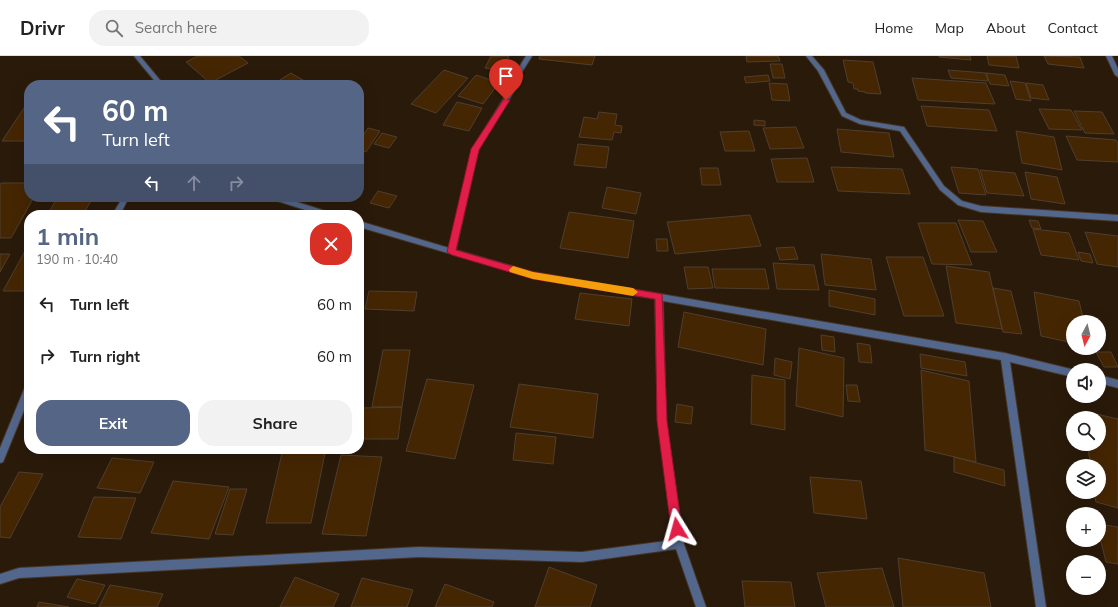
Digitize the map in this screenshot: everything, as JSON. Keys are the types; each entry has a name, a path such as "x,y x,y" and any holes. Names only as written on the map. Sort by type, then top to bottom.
{"street":[{"path":"137,56 157,80"},
{"path":"452,252 475,149 512,90 518,72 529,56"},
{"path":"809,56 821,70 844,114 860,122 902,129 942,188 960,203 981,209 1118,218"},
{"path":"1109,56 1118,75"},
{"path":"289,202 313,210"},
{"path":"364,226 533,275 1005,357 1066,371"},
{"path":"659,297 662,421 679,544 701,607"},
{"path":"1005,357 1041,607"},
{"path":"1106,381 1118,384"},
{"path":"0,459 24,399"},
{"path":"0,579 19,573 419,552 582,556 679,544"}],"building":[{"path":"198,56 239,56 248,63 216,80 207,80 186,62"},
{"path":"491,56 509,56 503,71 485,68"},
{"path":"540,56 595,56 592,65 539,59"},
{"path":"746,56 778,56 780,61 747,62"},
{"path":"970,56 971,60 939,57"},
{"path":"987,56 1016,56 1019,68 989,65"},
{"path":"1044,56 1080,57 1084,68 1048,64"},
{"path":"843,60 873,62 881,94 865,93 858,91 858,89 854,89 853,83 848,82"},
{"path":"770,64 782,64 785,78 773,78"},
{"path":"444,70 468,78 436,113 411,104"},
{"path":"948,70 986,73 988,81 951,78"},
{"path":"291,73 303,80 280,80"},
{"path":"986,73 1005,75 1009,86 990,84"},
{"path":"476,75 499,83 483,104 458,96"},
{"path":"768,75 770,81 746,83 744,77"},
{"path":"912,78 986,83 995,104 918,100"},
{"path":"1010,81 1025,83 1031,101 1016,99"},
{"path":"769,83 787,84 790,101 772,100"},
{"path":"1026,83 1043,85 1049,100 1031,98"},
{"path":"457,102 482,108 469,131 443,125"},
{"path":"921,106 989,110 997,131 927,126"},
{"path":"24,108 24,141 2,141"},
{"path":"1039,109 1071,110 1082,130 1049,129"},
{"path":"1074,111 1102,112 1114,134 1085,133"},
{"path":"599,112 617,114 615,125 622,126 621,133 614,132 612,140 579,137 584,117 597,119"},
{"path":"754,120 765,121 765,126 754,125"},
{"path":"796,127 804,148 770,149 763,128"},
{"path":"368,128 380,131 366,152 364,151 364,134"},
{"path":"837,129 889,133 894,157 841,152"},
{"path":"749,131 755,151 725,151 720,132"},
{"path":"1016,131 1054,137 1062,170 1022,163"},
{"path":"382,133 397,137 389,148 374,144"},
{"path":"1066,136 1116,140 1118,143 1118,162 1077,160"},
{"path":"578,144 609,147 606,168 574,165"},
{"path":"807,158 814,182 777,182 771,159"},
{"path":"831,167 902,169 910,194 838,191"},
{"path":"951,167 978,169 986,195 959,193"},
{"path":"700,168 718,168 721,185 702,185"},
{"path":"980,170 1015,173 1024,196 987,193"},
{"path":"1025,172 1057,177 1065,204 1031,199"},
{"path":"1,183 24,183 24,202 31,202 27,210 24,210 24,215 11,238 0,238"},
{"path":"607,187 641,193 636,214 602,208"},
{"path":"378,191 397,196 389,208 370,203"},
{"path":"55,202 90,202 86,210 50,210"},
{"path":"569,212 634,221 628,258 560,248"},
{"path":"750,215 761,246 675,254 667,222"},
{"path":"958,220 983,221 997,252 971,252"},
{"path":"1029,220 1038,221 1041,229 1032,228"},
{"path":"918,223 956,223 972,265 932,264"},
{"path":"1033,229 1069,233 1079,260 1041,255"},
{"path":"1085,232 1118,236 1118,267 1097,264"},
{"path":"656,239 667,239 668,251 657,251"},
{"path":"794,247 798,259 780,260 776,248"},
{"path":"1078,252 1090,254 1093,263 1081,261"},
{"path":"24,253 24,291 3,291"},
{"path":"0,254 10,254 0,272"},
{"path":"821,254 871,259 876,290 825,285"},
{"path":"886,257 923,257 944,316 904,316"},
{"path":"773,263 814,265 819,290 777,289"},
{"path":"946,266 989,272 1002,329 956,323"},
{"path":"684,267 708,267 713,288 688,289"},
{"path":"712,269 765,269 769,289 715,288"},
{"path":"993,288 1011,291 1022,334 1003,332"},
{"path":"829,290 875,299 875,315 829,306"},
{"path":"369,291 417,292 414,311 365,309"},
{"path":"1034,292 1079,301 1082,315 1066,315 1066,341 1041,336"},
{"path":"580,293 632,299 629,326 575,319"},
{"path":"684,312 766,329 763,365 678,347"},
{"path":"821,335 834,337 835,352 822,350"},
{"path":"857,343 870,345 872,363 859,362"},
{"path":"799,348 844,358 843,417 796,406"},
{"path":"383,350 410,350 402,407 372,407"},
{"path":"1106,352 1111,352 1118,367 1106,367 1106,363 1102,363 1098,355 1106,355"},
{"path":"920,354 965,362 967,376 921,368"},
{"path":"775,358 792,362 790,379 774,375"},
{"path":"921,370 969,381 976,462 925,450"},
{"path":"752,375 785,380 785,430 751,424"},
{"path":"427,379 474,385 455,459 406,451"},
{"path":"519,384 598,394 593,438 510,427"},
{"path":"846,385 857,385 860,402 848,401"},
{"path":"677,404 693,407 691,424 675,422"},
{"path":"402,407 398,439 364,439 364,408"},
{"path":"1106,416 1118,419 1118,508 1096,502 1095,499 1106,499 1106,459 1090,459 1088,451 1106,451"},
{"path":"516,433 556,437 553,464 513,460"},
{"path":"282,454 325,454 311,523 266,523"},
{"path":"341,455 382,457 366,536 322,534"},
{"path":"954,457 1004,470 1005,486 954,472"},
{"path":"112,458 154,462 140,493 97,488"},
{"path":"19,472 43,474 10,538 0,537 0,507"},
{"path":"810,477 861,481 867,519 814,513"},
{"path":"173,481 229,487 209,539 151,533"},
{"path":"230,489 247,489 233,535 215,534"},
{"path":"94,497 136,498 121,539 78,537"},
{"path":"1106,525 1118,527 1118,564 1106,562 1106,555 1104,555 1102,547 1106,547"},
{"path":"898,558 984,573 991,607 903,607"},
{"path":"549,567 597,585 590,607 535,607"},
{"path":"882,568 894,607 826,607 817,573"},
{"path":"295,577 339,594 333,607 280,607"},
{"path":"362,578 413,590 407,607 351,607"},
{"path":"77,579 105,585 95,604 67,597"},
{"path":"742,581 791,582 795,607 745,607"},
{"path":"445,584 494,602 492,607 435,607"},
{"path":"110,585 163,594 157,607 99,607"},
{"path":"39,602 69,607 37,607"}],"slow traffic":[{"path":"513,270 533,275 633,292"}],"route":[{"path":"506,100 475,149 452,252 533,275 659,297 662,421 677,529"}]}
